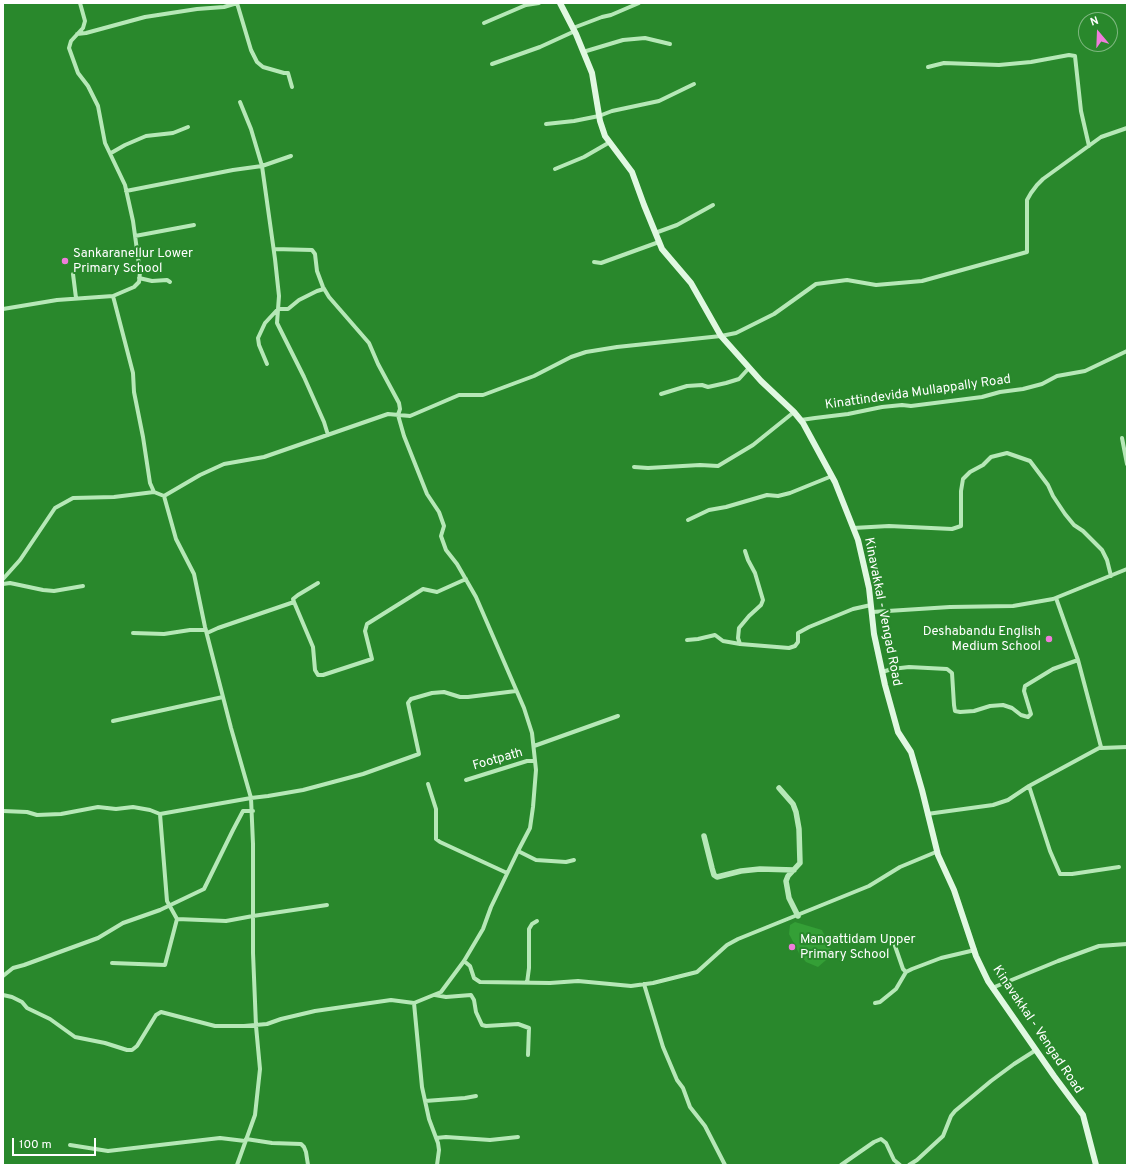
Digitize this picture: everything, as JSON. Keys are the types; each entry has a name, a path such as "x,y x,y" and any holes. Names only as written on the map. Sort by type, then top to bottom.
{"main road":[{"name":"Kinavakkal - Vengad Road","path":"560,3 574,30 592,73 599,116 605,136 632,172 662,249 691,283 721,336 749,368 801,420 832,476 858,540 869,588 874,634 882,672 898,732 911,752 922,790 936,852 954,890 975,950 988,981 1083,1115 1096,1165"}],"street":[{"path":"3,309 57,300 114,296 134,287 139,282 140,272 135,236 126,191 106,143 98,106 88,86 78,73 69,48 71,41 83,28 85,22 80,3"},
{"path":"77,34 86,33 145,17 197,9 224,7 237,3 251,50 257,62 263,67 288,73 292,87"},
{"path":"484,23 526,5 539,3"},
{"path":"554,3 560,3"},
{"path":"492,64 540,47 602,16 611,15 639,3"},
{"path":"584,52 623,40 645,38 670,44"},
{"path":"928,67 944,63 999,65 1031,62 1069,55 1075,56 1081,111 1089,146"},
{"path":"546,124 574,121 599,116 612,111 659,101 694,84"},
{"path":"240,102 251,129 262,166 279,296 277,323 304,377 324,422 328,435"},
{"path":"111,153 146,136 173,133 188,127"},
{"path":"164,496 200,475 224,464 264,457 388,414 410,416 459,395 483,395 534,376 571,357 586,352 736,333 774,314 816,284 847,280 876,285 922,281 1027,252 1028,200 1031,193 1043,179 1101,137 1127,128"},
{"path":"556,169 610,142"},
{"path":"126,191 233,170 262,166 291,156"},
{"path":"656,233 677,225 713,205"},
{"path":"135,236 194,225"},
{"path":"594,262 601,263 659,242"},
{"path":"3,995 12,997 22,1002 27,1008 50,1019 75,1037 105,1043 127,1050 132,1050 137,1046 156,1015 161,1012 215,1026 256,1026 315,1011 391,1000 414,1003 440,992 464,961 483,929 491,906 530,828 533,807 535,761 532,733 526,714 476,597 457,564 446,550 442,536 444,526 439,512 427,494 404,436 398,415 400,409 399,403 378,364 371,347 329,298 324,289 318,271 315,254 312,250 274,249"},
{"path":"73,274 76,298"},
{"path":"139,278 152,281 168,280 170,282"},
{"path":"267,364 258,338 265,323 278,309 288,309 299,300 324,289"},
{"path":"114,296 133,373 134,392 143,436 150,483 154,492"},
{"name":"Kinattindevida Mullappally Road","path":"801,420 848,414 882,407 902,405 911,406 982,397 1000,392 1023,389 1042,384 1057,376 1085,371 1127,351"},
{"path":"661,394 687,386 702,385 708,387 726,383 739,379 749,368"},
{"path":"634,467 656,468 700,465 718,466 753,445 794,412"},
{"path":"1122,438 1127,464"},
{"path":"853,528 889,526 952,528 961,526 961,491 963,478 970,472 983,465 991,457 1007,453 1030,461 1048,484 1053,496 1065,514 1074,525 1086,534 1102,550 1108,560 1111,576"},
{"path":"688,520 710,510 767,495 778,496 790,493 832,476"},
{"path":"3,578 20,560 55,508 73,498 154,492 164,496"},
{"path":"164,496 176,539 194,574 223,697 251,798 253,811 253,916 256,1026 260,1069 255,1115 237,1165"},
{"path":"740,644 738,638 739,628 748,616 761,605 763,600 755,573 745,551"},
{"path":"872,612 950,607 1013,606 1056,598 1127,569"},
{"path":"318,583 293,599 313,647 314,670 318,674 323,675 372,659 365,631 367,624 423,589 437,592 466,579"},
{"path":"3,584 10,583 54,591 83,586"},
{"path":"1056,598 1078,660 1101,748"},
{"path":"133,633 164,634 190,630 207,632 294,602"},
{"path":"687,640 715,635 723,641 740,644 789,648 796,646 798,642 798,633 809,627 853,609 871,605"},
{"path":"882,672 910,666 947,669 952,673 955,711 974,711 990,706 1003,705 1012,708 1020,715 1028,717 1031,714 1024,692 1025,686 1053,669 1078,660"},
{"path":"3,811 26,812 37,815 61,814 98,807 116,809 133,807 150,810 160,814 303,790 363,774 419,754 408,703 411,699 432,693 444,692 460,697 468,697 516,691"},
{"path":"113,721 223,697"},
{"path":"534,746 618,716"},
{"path":"927,814 993,805 1008,800 1029,786 1101,748 1127,747"},
{"name":"Footpath","path":"466,780 527,761 535,761"},
{"path":"428,784 436,809 436,839 507,873"},
{"path":"1029,786 1050,851 1060,874 1072,874 1119,867"},
{"path":"779,788 793,804 799,829 800,863 788,876 786,881 789,898 798,916"},
{"path":"3,976 13,968 98,938 123,922 170,906 204,889 243,811 253,811"},
{"path":"112,963 165,965 178,919 167,901 160,814"},
{"path":"704,836 714,875 717,877 741,871 760,869 794,870"},
{"path":"518,851 536,860 566,862 574,860"},
{"path":"464,961 470,966 476,980 495,982 550,983 578,981 630,986 697,972 727,945 869,886 900,867 936,852"},
{"path":"178,919 226,921 327,905"},
{"path":"527,983 530,929 532,924 537,921"},
{"path":"894,943 903,969 906,972"},
{"path":"992,988 1099,946 1127,944"},
{"path":"875,1003 880,1002 896,988 906,972 941,958 975,950"},
{"path":"644,984 663,1047 677,1080 683,1088 690,1107 705,1126 725,1165"},
{"path":"434,995 446,997 471,995 482,1025 518,1024 529,1028 528,1055"},
{"path":"414,1003 422,1087 429,1119 439,1150 437,1165"},
{"path":"909,1165 917,1160 944,1136 951,1116 955,1111 992,1081 1036,1050"},
{"path":"425,1101 476,1096"},
{"path":"436,1138 446,1136 490,1140 518,1137"},
{"path":"70,1145 108,1151 220,1138 301,1144 306,1152 308,1165"},
{"path":"841,1165 874,1142 880,1140 886,1143 894,1160 900,1165"}],"green space":[{"path":"795,922 822,930 833,954 818,967 806,962 800,955 789,934 790,925"}],"place":[{"name":"Sankaranellur Lower Primary School","path":"65,261"},
{"name":"Deshabandu English Medium School","path":"1049,639"},
{"name":"Mangattidam Upper Primary School","path":"792,947"}]}
